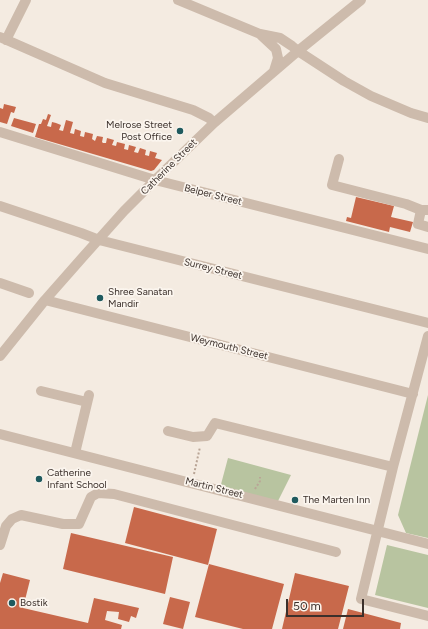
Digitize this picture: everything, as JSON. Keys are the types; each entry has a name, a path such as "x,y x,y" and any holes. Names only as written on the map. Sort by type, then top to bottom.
{"street":[{"path":"26,0 3,39 105,83 193,110 210,118 214,123"},
{"path":"178,0 260,34 280,38 344,81 371,96 411,113 428,118"},
{"name":"Catherine Street","path":"0,356 45,300 124,211 155,180 214,123 274,71 361,0"},
{"path":"260,34 276,49 278,58 274,71"},
{"name":"Belper Street","path":"0,132 155,180 428,249"},
{"path":"339,158 332,185 425,210 418,224 428,227"},
{"name":"Surrey Street","path":"0,206 99,240 428,323"},
{"path":"0,283 29,293"},
{"name":"Weymouth Street","path":"45,300 413,394"},
{"path":"428,336 360,599 428,616"},
{"path":"41,391 88,398 75,453"},
{"path":"168,431 193,437 207,436 215,423 393,467"},
{"name":"Martin Street","path":"0,434 428,544"},
{"path":"0,545 6,526 12,519 21,515 63,524 79,524 91,497 98,493 114,494 336,552"}],"path":[{"path":"192,483 202,436"},
{"path":"253,498 260,481 260,477"}],"green space":[{"path":"428,395 428,538 406,533 398,515"},
{"path":"228,458 291,475 277,503 220,488"},
{"path":"387,545 428,555 428,608 375,595"}],"building":[{"path":"4,104 16,107 14,113 11,112 7,124 0,122 0,108 3,109"},
{"path":"48,114 51,115 47,126 51,127 52,122 56,123 61,125 59,130 63,131 66,120 73,122 70,133 74,134 75,129 81,131 80,136 84,137 85,132 93,134 92,139 95,141 97,136 103,137 103,143 106,143 107,138 114,140 112,145 116,146 117,142 125,144 124,149 128,150 129,145 136,147 134,152 138,153 140,148 146,150 145,155 149,156 150,151 157,153 155,158 162,160 154,170 151,171 35,137 39,124 41,124 43,119 46,120"},
{"path":"14,118 36,124 33,133 11,126"},
{"path":"356,197 394,206 391,217 413,222 410,232 390,227 389,232 346,221 347,217 351,218"},
{"path":"134,507 217,529 208,565 125,543"},
{"path":"71,533 173,557 165,594 63,569"},
{"path":"209,564 284,584 272,629 243,629 195,617"},
{"name":"Bostik","path":"3,573 30,580 23,608 88,623 94,598 139,608 136,618 131,616 129,622 118,619 119,612 107,611 105,620 122,625 121,629 0,629 0,583"},
{"path":"295,573 349,586 338,629 282,629"},
{"path":"170,597 190,602 183,629 163,624"},
{"path":"348,609 401,623 400,629 343,629"}],"place":[{"name":"Melrose Street Post Office","path":"180,131"},
{"name":"Shree Sanatan Mandir","path":"100,298"},
{"name":"Catherine Infant School","path":"39,479"},
{"name":"The Marten Inn","path":"295,500"},
{"name":"Bostik","path":"12,603"}]}
